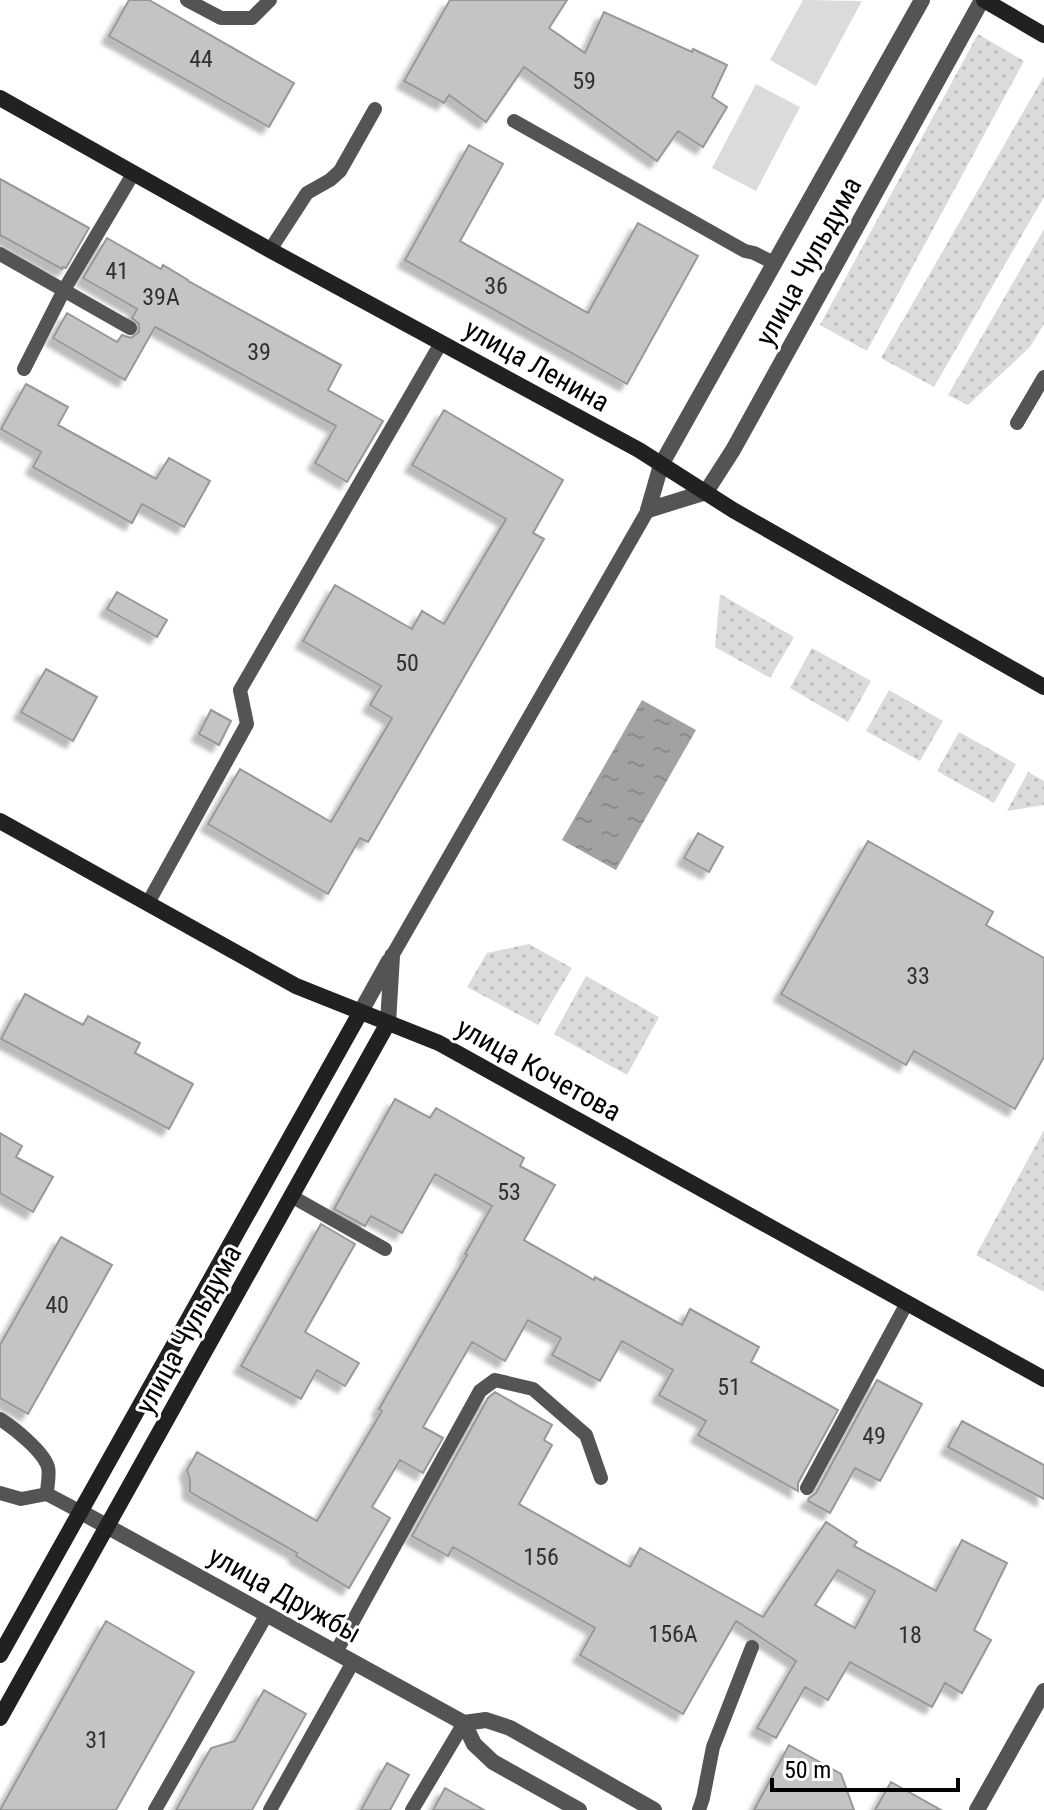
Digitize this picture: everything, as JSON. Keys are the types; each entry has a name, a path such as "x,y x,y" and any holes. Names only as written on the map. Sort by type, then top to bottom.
{"main road":[{"path":"983,0 1044,35"},
{"name":"улица Ленина","path":"0,98 270,250 639,450 733,510 1044,687"},
{"name":"улица Кочетова","path":"0,821 296,986 439,1043 1044,1379"},
{"name":"улица Чульдума","path":"0,1655 360,1013"},
{"name":"улица Чульдума","path":"0,1718 388,1023"}],"street":[{"name":"улица Чульдума","path":"648,510 661,465 922,0"},
{"name":"улица Чульдума","path":"706,492 733,450 983,0"},
{"path":"648,510 706,492"},
{"name":"улица Чульдума","path":"360,1013 392,956"},
{"name":"улица Чульдума","path":"388,1023 392,956"},
{"name":"улица Дружбы","path":"81,1512 464,1723 474,1744 493,1762 579,1810"},
{"path":"977,1810 1044,1691"},
{"name":"улица Дружбы","path":"464,1723 486,1720 510,1728 654,1810"}],"lane":[{"path":"187,0 221,18 252,18 270,0"},
{"path":"270,250 307,193 340,171 375,109"},
{"path":"514,121 745,251 774,263"},
{"path":"24,369 64,290 133,174"},
{"path":"0,254 130,328"},
{"path":"148,903 247,724 240,690 441,343"},
{"path":"1017,423 1044,377"},
{"name":"улица Чульдума","path":"392,956 648,510"},
{"path":"291,1196 385,1249"},
{"path":"807,1488 907,1303"},
{"path":"336,1652 480,1391 495,1380 533,1389 586,1435 601,1478"},
{"path":"0,1419 39,1453 48,1468 47,1494"},
{"path":"0,1493 21,1499 47,1494 81,1512"},
{"path":"155,1810 267,1614"},
{"path":"699,1810 713,1747 752,1647"},
{"path":"270,1810 353,1662"},
{"path":"412,1810 464,1723"}],"shaded area":[{"path":"803,0 862,1 816,86 770,60"},
{"path":"978,34 1024,61 867,351 820,325"},
{"path":"1044,76 1044,197 934,387 881,358"},
{"path":"756,84 800,107 756,191 712,168"},
{"path":"1044,229 1044,324 1030,347 968,405 948,395"},
{"path":"720,594 794,637 770,678 715,647"},
{"path":"812,648 871,681 848,722 790,688"},
{"path":"889,690 943,721 920,761 866,731"},
{"path":"959,732 1016,764 994,803 937,771"},
{"path":"1028,772 1044,781 1044,805 1007,811"},
{"path":"529,944 572,968 538,1025 467,987 487,953"},
{"path":"586,976 659,1017 627,1075 554,1034"},
{"path":"1044,1130 1044,1292 976,1255"}],"water":[{"path":"642,700 696,730 616,870 562,840"}],"building":[{"path":"129,0 149,0 294,83 269,127 109,36"},
{"path":"450,0 567,0 549,28 585,53 604,12 727,65 712,97 727,107 703,147 678,131 657,161 524,67 486,122 449,95 444,103 404,81"},
{"path":"469,145 503,164 460,241 588,313 638,223 698,256 627,384 405,260"},
{"path":"0,179 89,228 66,268 62,269 0,235"},
{"path":"107,238 161,269 163,265 341,365 328,390 383,421 347,482 315,463 336,426 155,327 125,380 53,338 67,313 117,342 122,335 131,338 139,332 139,324 132,318 137,309 83,278"},
{"path":"26,384 68,407 58,425 156,479 169,458 210,481 184,527 142,504 132,523 33,467 41,452 1,429"},
{"path":"444,410 563,480 533,533 544,539 368,842 360,838 328,894 208,824 240,769 331,822 392,718 370,705 381,686 303,641 335,585 412,629 422,611 444,624 506,519 412,465"},
{"path":"117,592 167,620 157,637 107,609"},
{"path":"46,669 97,697 73,741 21,712"},
{"path":"211,710 231,721 219,745 199,734"},
{"path":"698,833 723,847 709,872 684,858"},
{"path":"868,841 993,912 986,925 1044,958 1044,1057 1015,1109 914,1051 906,1065 781,994"},
{"path":"25,994 83,1025 88,1016 140,1043 135,1053 193,1084 169,1129 1,1039"},
{"path":"395,1099 430,1118 436,1108 524,1158 520,1166 555,1185 524,1240 682,1325 690,1309 759,1347 751,1362 838,1410 798,1483 798,1491 698,1435 706,1421 659,1395 673,1370 622,1341 600,1381 552,1355 561,1338 528,1320 505,1361 472,1342 423,1427 443,1438 423,1473 400,1460 372,1507 390,1518 349,1588 296,1556 297,1553 190,1492 187,1470 197,1452 317,1521 382,1411 379,1409 467,1255 492,1206 435,1174 402,1233 371,1216 365,1226 334,1209"},
{"path":"0,1133 22,1146 16,1157 53,1177 33,1212 0,1193"},
{"path":"321,1224 355,1244 305,1332 359,1363 345,1386 317,1370 301,1399 241,1366"},
{"path":"61,1237 112,1265 28,1414 0,1398 0,1345"},
{"path":"877,1380 922,1404 880,1481 855,1468 830,1513 808,1501 809,1498 816,1493"},
{"path":"495,1392 552,1425 544,1440 552,1445 519,1504 630,1567 640,1548 763,1617 826,1522 857,1542 854,1546 936,1591 962,1540 1007,1563 974,1630 991,1640 962,1693 945,1683 932,1707 850,1662 828,1700 805,1687 776,1738 757,1728 796,1661 736,1621 683,1714 580,1655 595,1628 453,1547 448,1556 412,1536 488,1398","holes":["838,1570 875,1591 855,1628 815,1605"]},
{"path":"962,1421 1044,1465 1044,1499 948,1447"},
{"path":"106,1621 194,1672 116,1810 0,1810"},
{"path":"264,1690 306,1714 252,1810 176,1810 211,1748 235,1741"},
{"path":"789,1745 841,1774 854,1810 754,1810"},
{"path":"387,1763 409,1775 390,1810 361,1810"},
{"path":"891,1782 941,1810 875,1810"},
{"path":"445,1788 484,1810 433,1810"}]}
